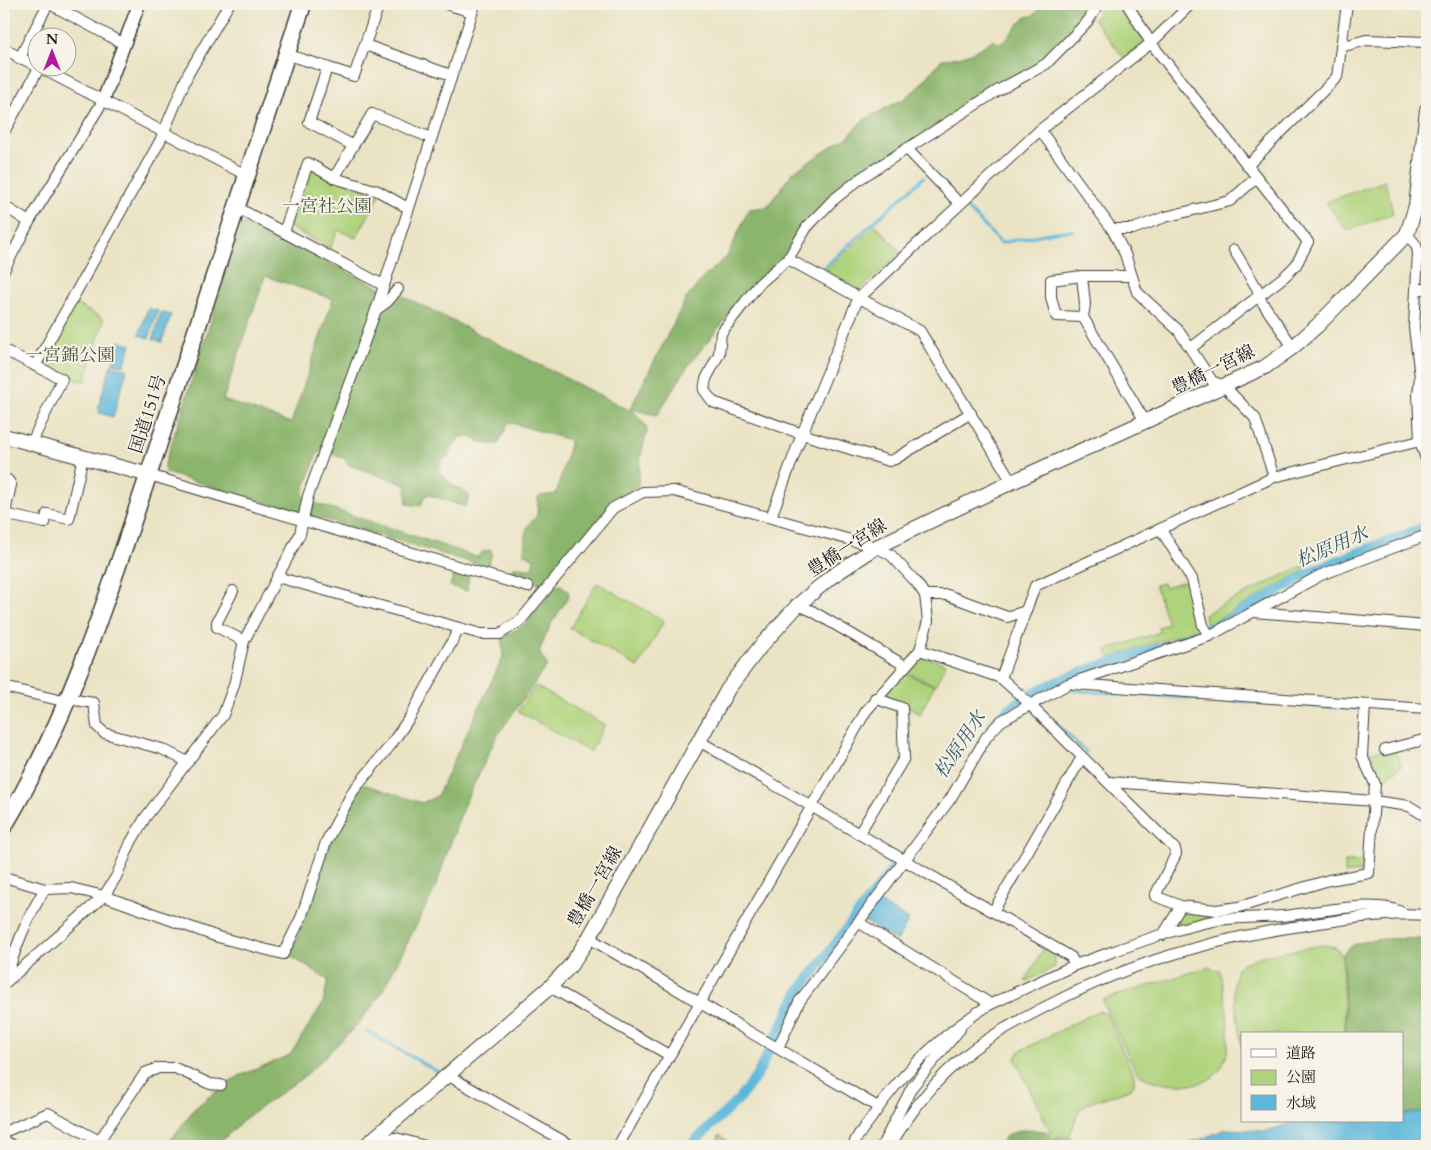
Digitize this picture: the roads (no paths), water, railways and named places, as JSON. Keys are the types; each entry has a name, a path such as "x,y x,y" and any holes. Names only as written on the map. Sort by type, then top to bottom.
{"highway":[{"name":"国道151号","path":"4,826 41,759 68,700 96,629 149,474 303,4"}],"main road":[{"name":"豊橋一宮線","path":"369,1143 449,1076 550,987 570,966 588,938 728,689 746,663 798,605 831,578 876,547 1012,482 1146,423 1265,367 1293,347 1317,326 1407,234 1416,206 1427,110"},
{"path":"4,436 149,474"}],"street":[{"path":"4,8 6,4"},
{"path":"19,59 49,4 124,44"},
{"path":"4,270 29,222 103,101 139,4"},
{"path":"34,366 163,133 188,74 229,4"},
{"path":"286,54 354,76 379,4"},
{"path":"4,984 104,896 116,877 130,842 145,818 223,715 234,685 244,640 300,534 308,496 376,310 474,8 446,4"},
{"path":"971,413 895,459 889,460 802,434 713,402 704,390 708,374 718,354 721,333 759,284 788,259 807,227 832,201 862,178 906,149 997,91 1046,64 1088,21 1099,4"},
{"path":"1127,4 1151,43 1308,242 1296,265 1191,348"},
{"path":"771,517 802,434 858,299 1040,130 1151,43 1191,4"},
{"path":"1247,166 1337,77 1347,4"},
{"path":"1341,47 1366,40 1427,42"},
{"path":"365,46 451,75"},
{"path":"4,49 28,63"},
{"path":"326,68 309,122 352,145"},
{"path":"4,132 8,115 32,78"},
{"path":"58,78 246,175"},
{"path":"334,178 372,114 431,138"},
{"path":"1040,130 1112,229 1125,254 1130,276 1137,292 1170,321 1191,348 1212,381 1224,386 1255,418 1274,477"},
{"path":"906,149 960,204"},
{"path":"284,232 308,162 334,178 378,191 408,208"},
{"path":"1112,229 1132,229 1165,217 1230,201 1256,178"},
{"path":"4,206 29,222"},
{"path":"236,207 383,285"},
{"path":"1407,234 1416,245 1418,252 1422,289 1414,327 1420,377 1418,394 1427,462"},
{"path":"1234,250 1258,290 1258,296 1293,347"},
{"path":"788,259 858,299 920,331 1012,482"},
{"path":"1083,317 1056,316 1051,297 1051,280 1082,276 1130,276"},
{"path":"1082,276 1085,304 1083,317 1146,423"},
{"path":"376,310 388,302 398,289"},
{"path":"4,350 62,379 31,444"},
{"path":"1001,678 1036,586 1274,477 1424,441"},
{"path":"4,479 8,480 11,485 4,516 45,523 47,514 69,519 83,457"},
{"path":"149,474 528,587"},
{"path":"277,577 459,629 490,636 510,629 520,621 558,577 606,515 621,502 643,492 674,491 876,547 891,555 916,582 925,595 928,621 920,650 875,698 618,1146"},
{"path":"1161,530 1192,579 1203,625 1209,636"},
{"path":"778,1048 799,1002 951,798 988,736 1001,721 1025,701 1068,684 1209,636 1321,575 1427,535"},
{"path":"233,591 217,622 217,627 244,640"},
{"path":"925,595 947,595 1007,617 1026,611"},
{"path":"798,605 812,611 904,665"},
{"path":"1254,612 1427,626"},
{"path":"4,877 45,889 71,888 104,896 218,938 283,954 301,918 326,842 353,791 390,746 410,717 459,629"},
{"path":"920,650 1001,678 1110,782 1175,849 1176,854 1155,896 1181,906 1206,910 1239,906 1329,880 1369,873 1375,784 1362,756 1365,705"},
{"path":"1068,684 1427,709"},
{"path":"4,687 68,700 94,703 97,726 104,733 162,749 188,762"},
{"path":"859,834 904,758 902,708 875,698"},
{"path":"1385,750 1427,738"},
{"path":"699,741 994,910 1071,957 1075,965"},
{"path":"994,910 1082,756"},
{"path":"1110,782 1374,801 1409,806 1427,817"},
{"path":"4,984 16,944 29,914 45,889"},
{"path":"1163,935 1181,906"},
{"path":"854,1146 878,1107 931,1048 965,1020 989,1005 1075,965 1163,935 1217,920 1294,915 1336,909 1387,908 1403,913"},
{"path":"890,1146 904,1122 925,1095 966,1055 1003,1028 1070,993 1125,970 1209,943 1257,932 1366,916 1403,913 1427,915"},
{"path":"858,922 986,1001 989,1005"},
{"path":"588,938 878,1107"},
{"path":"550,987 670,1056"},
{"path":"882,1146 912,1087 964,1024 965,1020"},
{"path":"4,1132 48,1113 102,1144 145,1073 159,1068 174,1068 210,1084 221,1085"},
{"path":"449,1076 572,1146"},
{"path":"369,1143 404,1139 425,1146"},
{"path":"4,1141 14,1146"}],"water":[{"path":"148,308 158,311 149,338 139,335"},
{"path":"161,312 171,315 162,342 153,339"},
{"path":"120,341 131,345 124,366 113,363"},
{"path":"111,365 127,370 113,417 99,413 100,409 98,408"},
{"path":"879,902 909,920 897,941 864,921"},
{"path":"1427,1113 1427,1146 1166,1146 1199,1140 1226,1129 1267,1131 1295,1122 1404,1122 1404,1114"}],"waterway":[{"path":"817,271 819,272 924,177"},
{"path":"963,204 1001,243 1054,232 1073,231"},
{"name":"松原用水","path":"1177,642 1220,624 1317,569 1427,526"},
{"name":"松原用水","path":"992,725 1007,710 1026,697 1048,686 1095,667 1163,647"},
{"path":"1066,690 1360,709"},
{"path":"1041,704 1038,705 1086,752"},
{"name":"松原用水","path":"690,1146 738,1100 756,1077 798,993 899,860"},
{"path":"368,1032 438,1072"},
{"name":"松原用水","path":"381,1146 397,1143 407,1144"}],"park label":[{"name":"一宮社公園","path":"327,206"},
{"name":"一宮錦公園","path":"70,355"}]}
